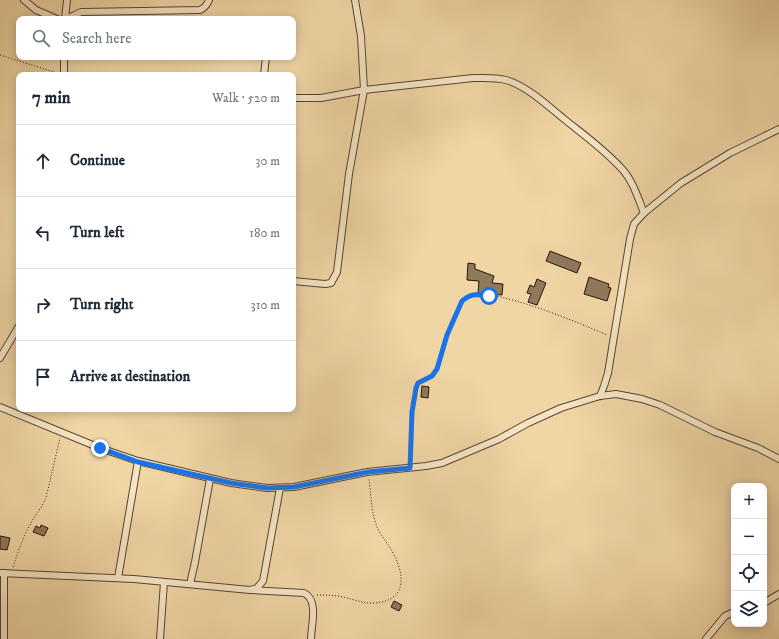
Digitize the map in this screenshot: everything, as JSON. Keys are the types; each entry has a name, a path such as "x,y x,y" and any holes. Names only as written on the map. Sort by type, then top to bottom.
{"street":[{"path":"24,0 36,10 50,16"},
{"path":"66,16 67,0"},
{"path":"72,16 81,12 200,10 207,5 209,0"},
{"path":"296,281 324,284 331,283 337,272 349,174 364,90 361,36 355,0"},
{"path":"63,72 64,60"},
{"path":"264,72 266,60"},
{"path":"296,98 321,98 364,90 473,78 506,80 520,86 601,148 623,170 634,187 644,213"},
{"path":"600,396 608,373 630,239 634,224 644,213 687,179 730,153 779,129"},
{"path":"0,358 16,331"},
{"path":"0,407 138,462 231,483 280,488 311,484 368,472 442,463 499,439 528,423 561,408 600,396 616,394 660,405 715,432 758,448 779,459"},
{"path":"118,578 138,462"},
{"path":"190,584 210,479"},
{"path":"250,590 257,588 263,581 280,488"},
{"path":"4,639 2,573 118,578 250,590 304,593 311,599 312,605 311,639"},
{"path":"160,639 164,582"},
{"path":"767,601 779,594"},
{"path":"706,639 725,616 731,613"}],"path":[{"path":"0,56 53,72"},
{"path":"410,468 412,412 416,388 418,383 432,376 437,369 449,329 462,301 466,297 474,294 508,298 551,312 613,338"},
{"path":"11,574 31,522 44,504 61,432"},
{"path":"308,595 341,596 363,602 374,603 395,597 399,592 401,576 399,565 376,524 368,472"}],"building":[{"path":"550,251 581,263 577,273 546,261"},
{"path":"468,263 475,264 475,269 494,276 492,283 503,284 502,295 478,293 479,281 467,280"},
{"path":"589,277 609,284 608,287 611,288 607,301 584,294"},
{"path":"537,279 546,283 537,305 528,302 531,294 527,293 530,285 534,287"},
{"path":"422,386 429,387 428,398 421,397"},
{"path":"41,525 48,528 44,536 33,532 36,526 40,528"},
{"path":"0,536 10,538 7,550 0,549"},
{"path":"394,601 402,605 399,611 391,607"}],"route":[{"path":"100,448 138,462 174,469 210,479 267,488 294,487 368,472 410,468 412,412 414,394 418,383 435,373 447,335 462,301 466,297 474,294 489,296"}]}
